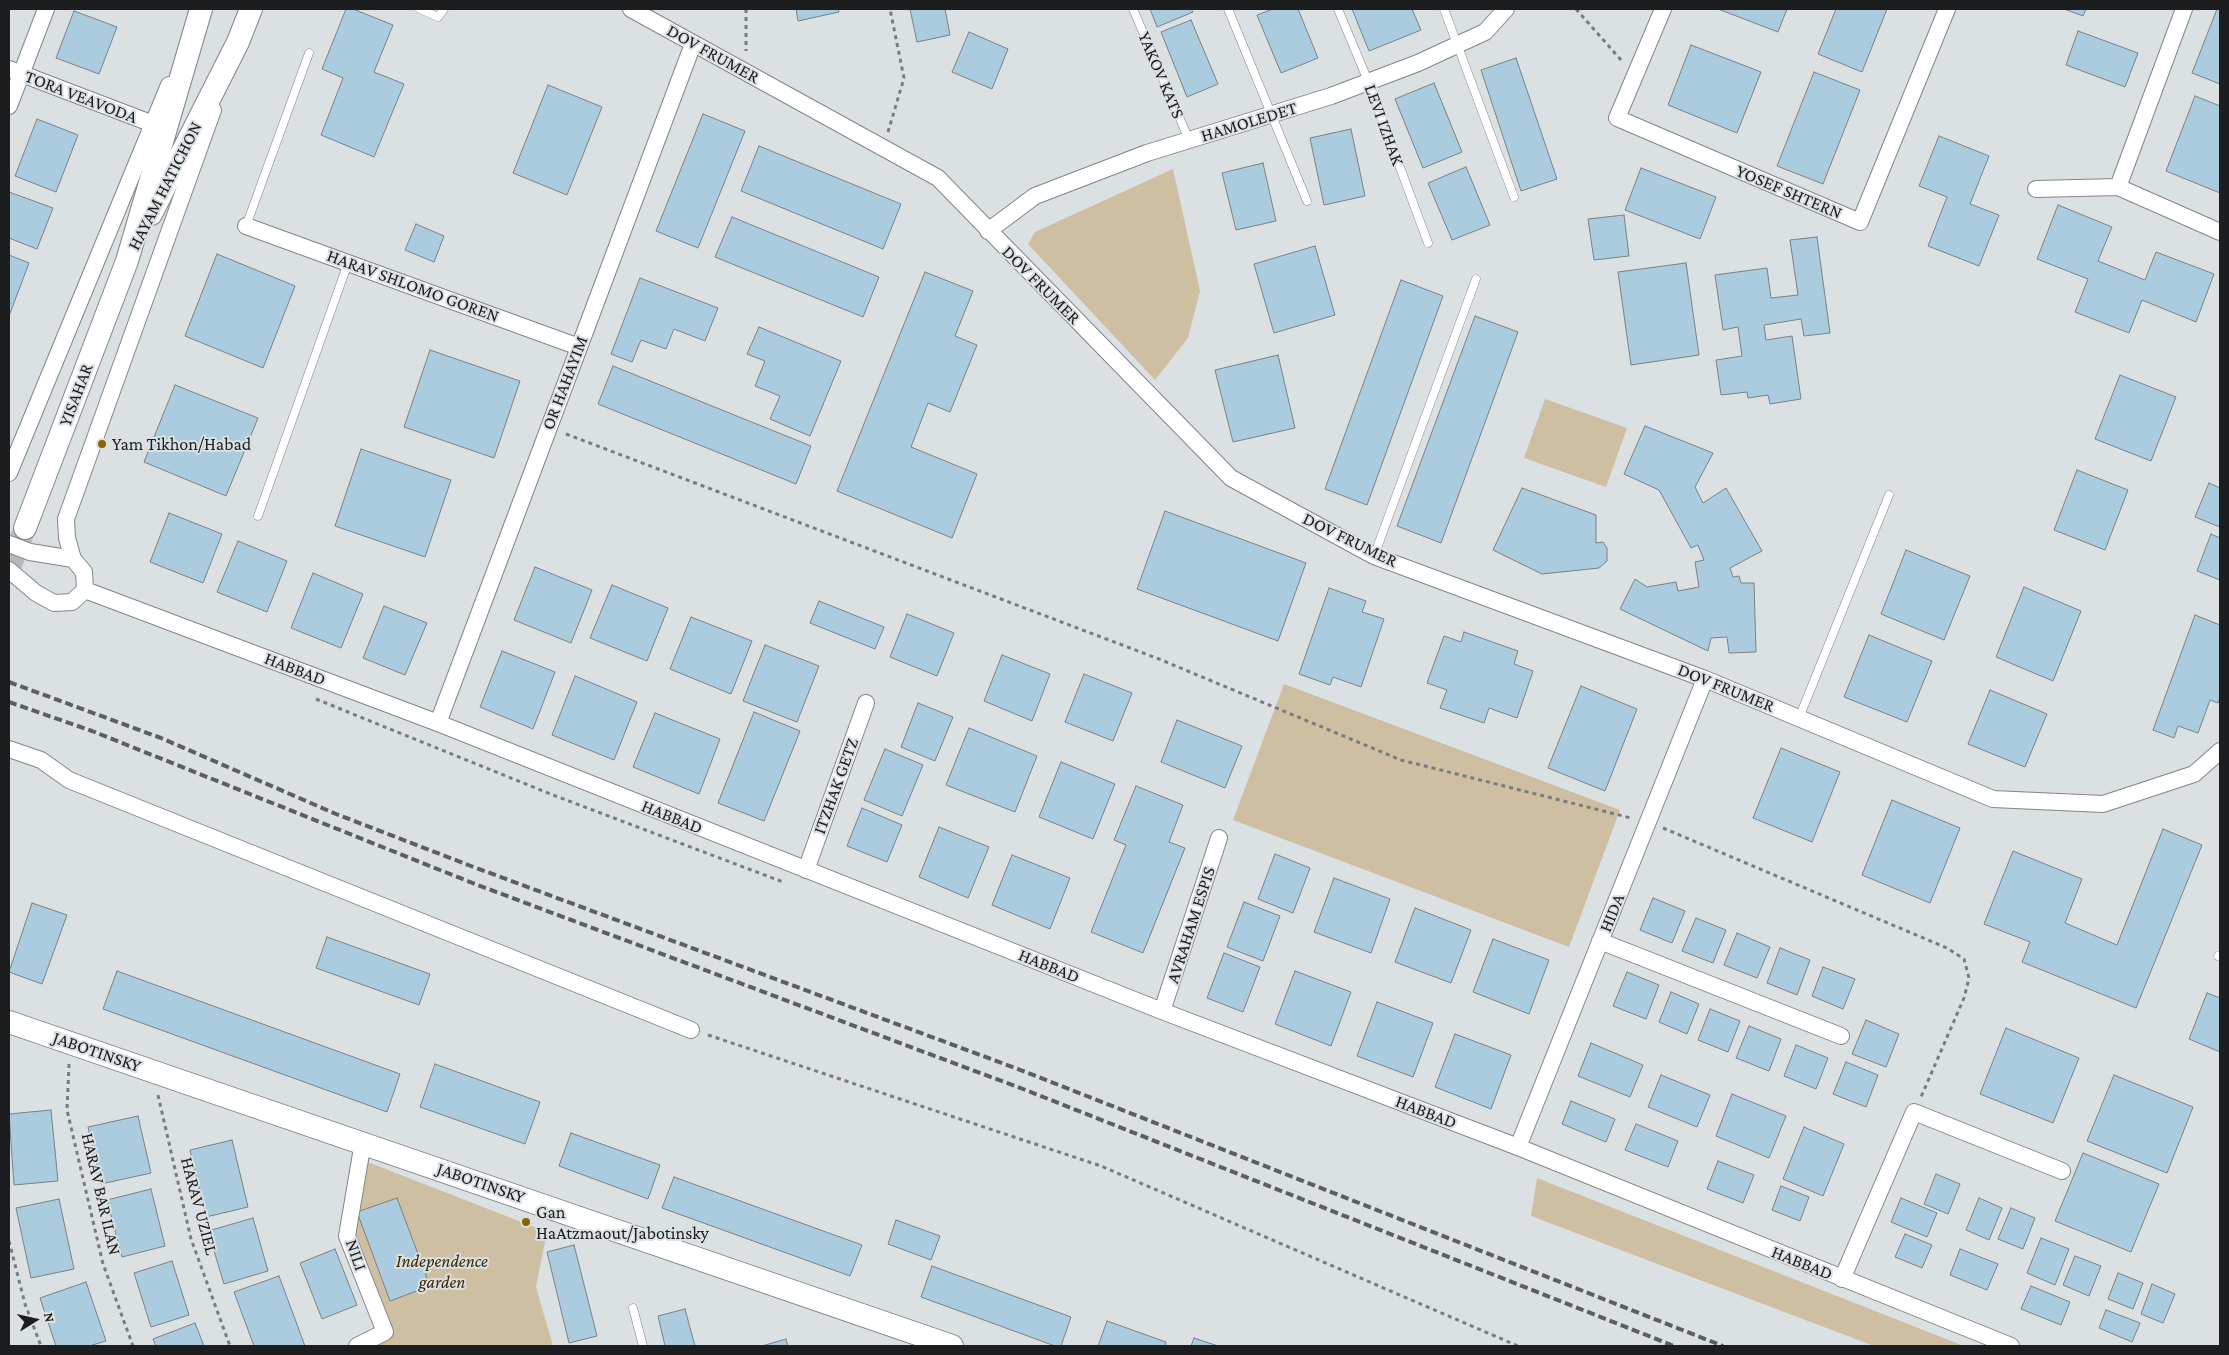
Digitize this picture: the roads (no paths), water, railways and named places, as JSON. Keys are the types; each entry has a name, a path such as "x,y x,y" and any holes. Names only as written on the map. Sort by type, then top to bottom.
{"street":[{"path":"9,106 15,71 46,9"},
{"name":"HAYAM HATICHON","path":"127,261 238,42 251,9"},
{"name":"DOV FRUMER","path":"631,9 938,178 1232,478 1374,556 1705,679 1993,799 2103,804 2194,774 2220,751"},
{"name":"HAMOLEDET","path":"988,231 1035,196 1147,153 1272,115 1418,63 1485,32 1506,9"},
{"name":"YOSEF SHTERN","path":"1663,9 1616,118 1860,222 1947,9"},
{"path":"2118,187 2184,9"},
{"path":"9,473 198,16"},
{"name":"HAYAM HATICHON","path":"127,261 198,16"},
{"path":"9,570 36,593 54,603 72,602 85,590 84,572 73,559 67,538 66,519 238,42"},
{"name":"OR HAHAYIM","path":"438,723 693,44"},
{"name":"TORA VEAVODA","path":"15,71 153,124"},
{"path":"2036,189 2118,187 2220,232"},
{"name":"HARAV SHLOMO GOREN","path":"246,226 579,347"},
{"name":"YISAHAR","path":"24,528 127,261"},
{"path":"9,544 30,552 73,559"},
{"name":"HABBAD","path":"85,590 438,723 1162,1011 1518,1148 2011,1346"},
{"name":"HIDA","path":"1518,1148 1705,679"},
{"name":"ITZHAK GETZ","path":"806,870 866,703"},
{"path":"9,749 41,760 69,780 691,1030"},
{"name":"AVRAHAM ESPIS","path":"1162,1011 1219,838"},
{"path":"1600,941 1842,1036"},
{"name":"JABOTINSKY","path":"9,1022 364,1142 952,1346"},
{"path":"1842,1279 1914,1112 2062,1171"},
{"name":"NILI","path":"357,1346 385,1332 348,1236 364,1142"}],"lane":[{"path":"420,9 438,17 444,9"},
{"name":"YAKOV KATS","path":"1132,9 1189,140"},
{"path":"1228,9 1308,200"},
{"name":"LEVI IZHAK","path":"1338,9 1368,81 1428,242"},
{"path":"1444,9 1459,44 1514,197"},
{"path":"246,226 308,54"},
{"path":"258,516 348,263"},
{"path":"1374,556 1476,279"},
{"path":"1799,718 1889,495"},
{"path":"633,1308 643,1346"}],"tunnel":[{"path":"9,570 25,528"}],"railway":[{"path":"9,682 161,738 336,814 1018,1069 1723,1346"},
{"path":"9,702 92,731 475,884 1023,1089 1674,1346"}],"place":[{"name":"Yam Tikhon/Habad","path":"102,444"},
{"name":"Gan HaAtzmaout/Jabotinsky","path":"526,1222"}],"park label":[{"name":"Independence garden","path":"442,1271"}]}
